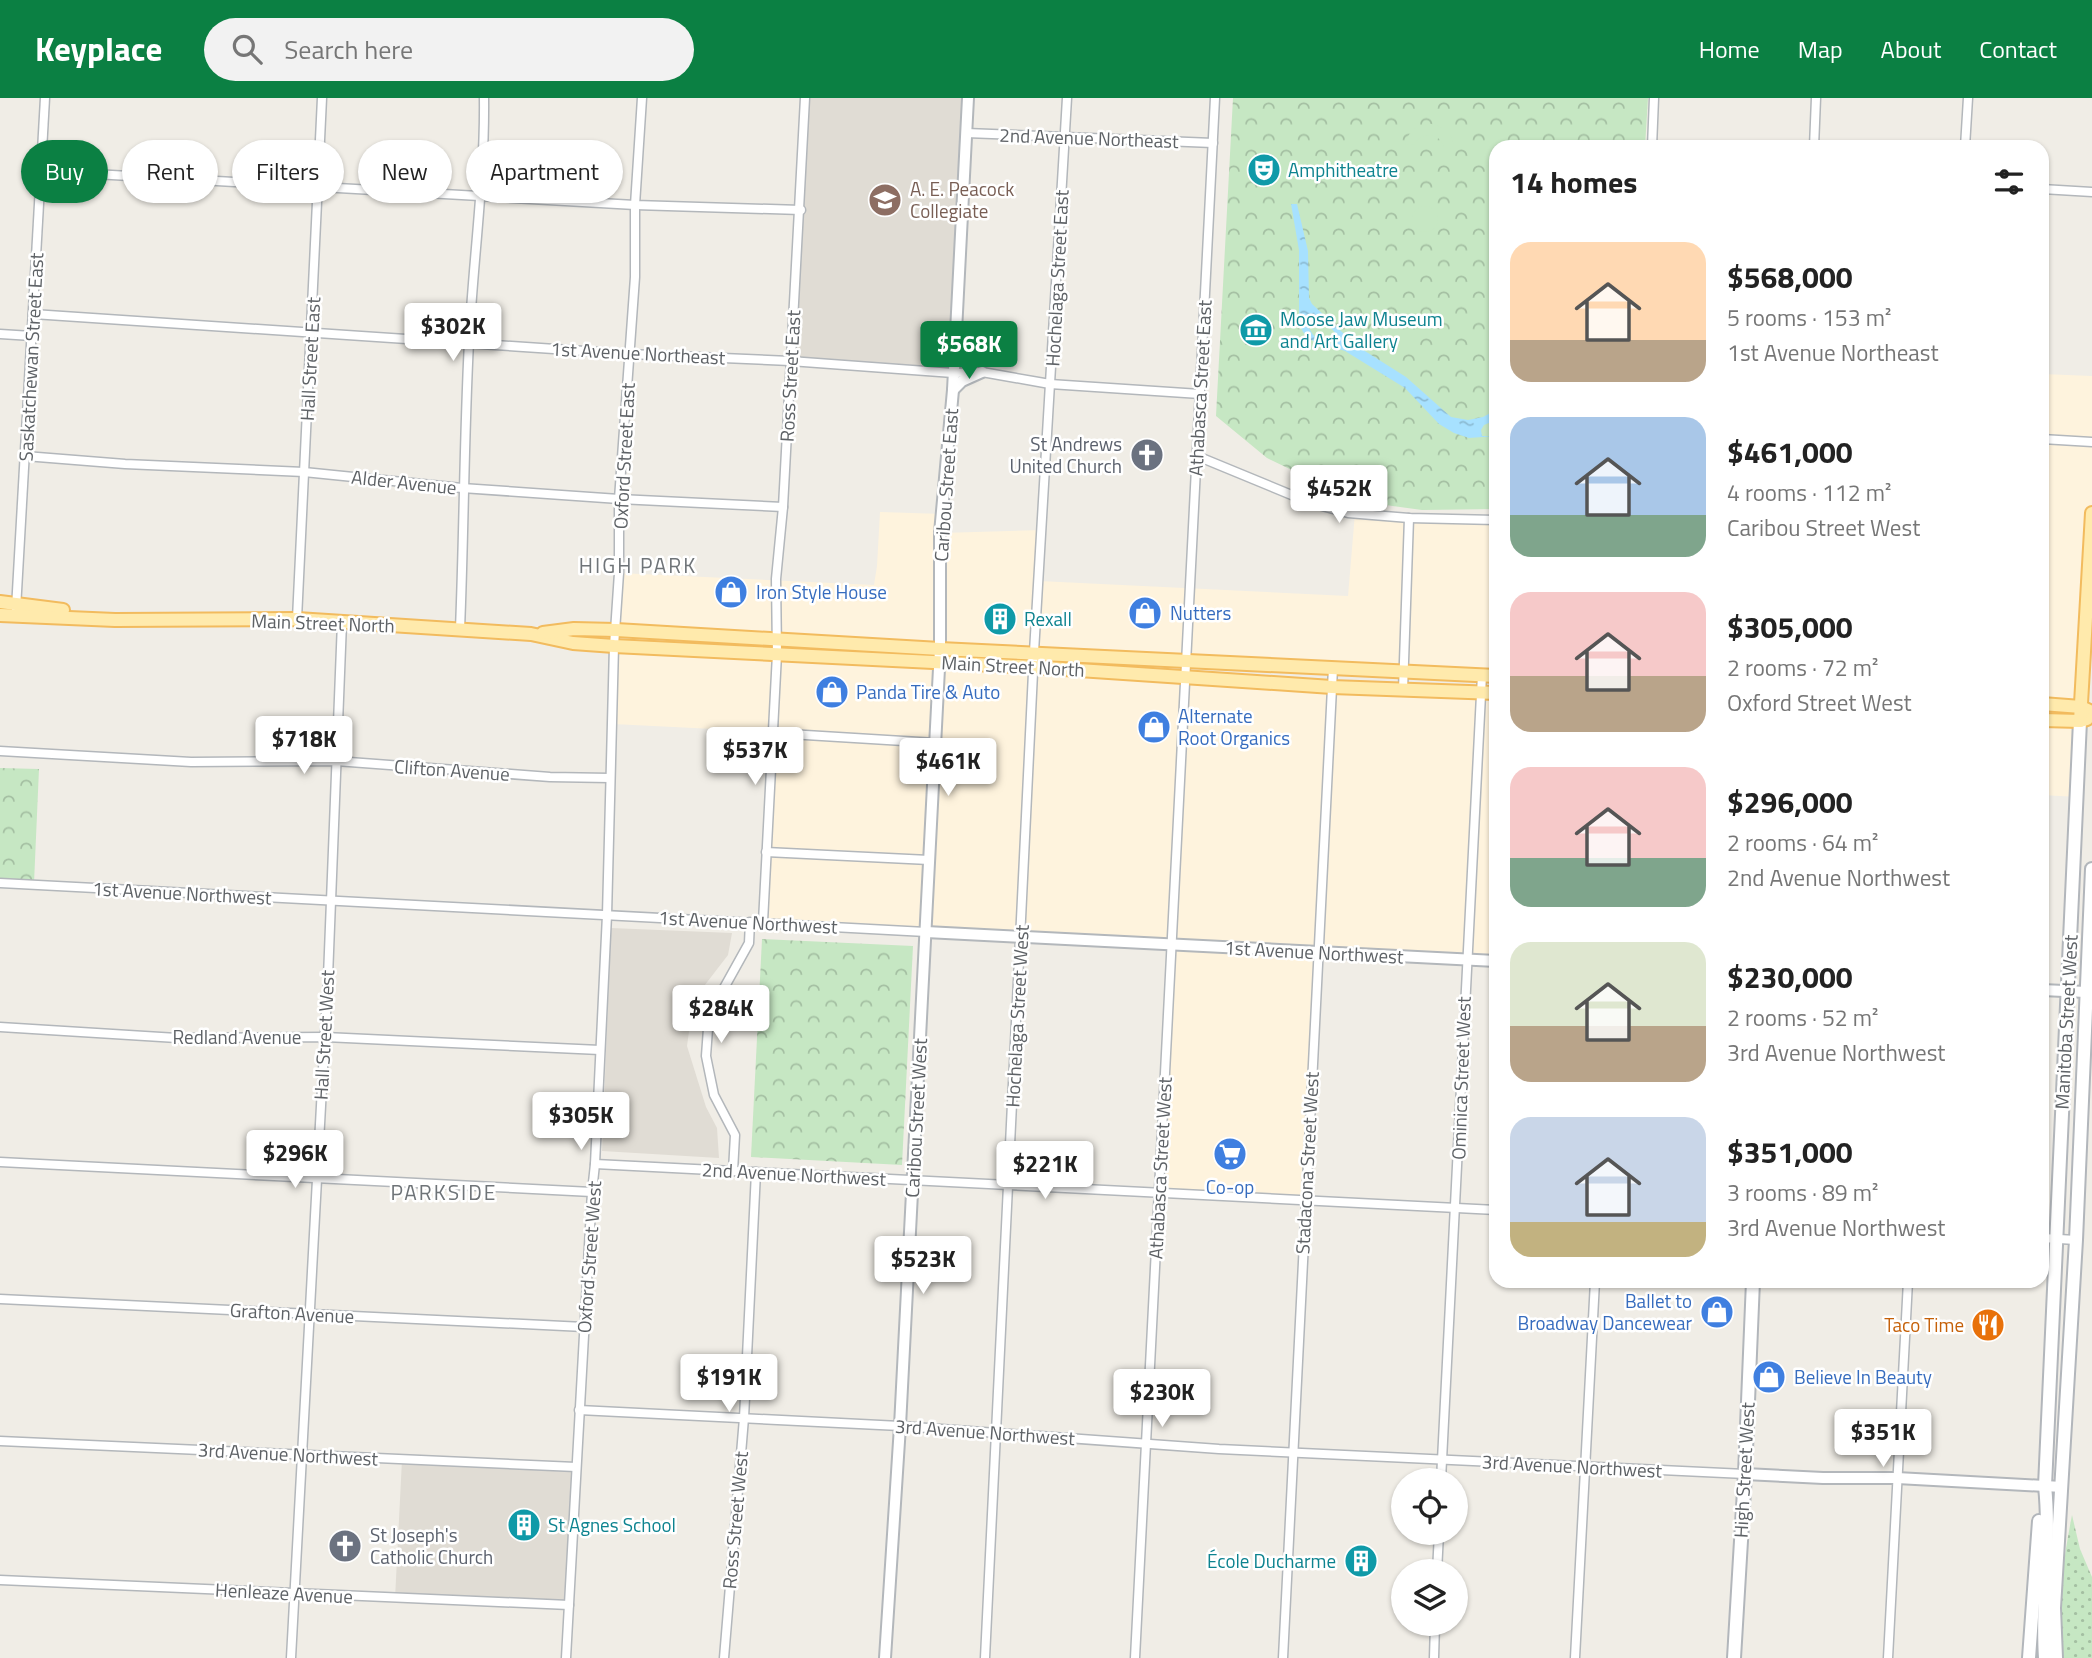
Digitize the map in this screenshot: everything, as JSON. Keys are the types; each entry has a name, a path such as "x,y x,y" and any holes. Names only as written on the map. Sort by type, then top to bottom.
{"main road":[{"path":"2049,720 2086,720 2092,513"},
{"name":"Main Street North","path":"0,602 16,610 115,620 297,619 531,634 573,643 614,646 777,654 940,656 1034,652 1489,676"},
{"name":"Main Street North","path":"0,615 16,610"},
{"name":"Main Street North","path":"531,634 574,629 776,639 1034,667 1332,687 1489,693"},
{"path":"2049,705 2087,709"},
{"name":"Manitoba Street West","path":"2045,1658 2043,1614 2048,1510 2045,1486 2067,991 2086,720"},
{"name":"Manitoba Street West","path":"2056,1658 2054,1616 2076,1240 2092,869"},
{"name":"High Street West","path":"1734,1658 1745,1474 1752,1288"},
{"path":"2029,1658 2040,1508 2045,1486"}],"street":[{"name":"Saskatchewan Street East","path":"43,140 45,98"},
{"name":"Hall Street East","path":"320,140 322,98"},
{"path":"482,140 484,98"},
{"name":"Oxford Street East","path":"614,646 619,499 635,277 635,205 642,98"},
{"name":"Ross Street East","path":"777,654 776,579 783,507 806,98"},
{"name":"Caribou Street East","path":"940,656 940,533 953,390 968,98"},
{"name":"Hochelaga Street East","path":"1034,667 1067,98"},
{"name":"Athabasca Street East","path":"1185,677 1215,98"},
{"path":"1652,140 1654,98"},
{"path":"1814,140 1816,98"},
{"path":"1965,140 1968,98"},
{"name":"2nd Avenue Northeast","path":"966,133 1213,143"},
{"path":"108,175 232,181"},
{"path":"344,188 466,195"},
{"path":"2049,189 2092,191"},
{"name":"Saskatchewan Street East","path":"16,610 40,203"},
{"name":"Hall Street East","path":"297,619 316,203"},
{"path":"460,629 468,343 478,203"},
{"path":"600,203 801,210"},
{"name":"1st Avenue Northeast","path":"33,314 629,354 790,360 953,373 982,372 1050,384 1200,394"},
{"path":"0,334 32,336"},
{"path":"953,390 962,381 982,372"},
{"path":"2049,439 2092,442"},
{"name":"Alder Avenue","path":"25,456 125,464 304,472 462,488 619,499 783,507"},
{"path":"1196,456 1311,503 1348,513 1489,520"},
{"path":"1402,690 1409,518"},
{"name":"Hall Street West","path":"290,1658 296,1594 325,1037 342,622"},
{"name":"Oxford Street West","path":"566,1658 607,915 614,646"},
{"path":"763,922 777,654"},
{"name":"Caribou Street West","path":"885,1658 900,1426 940,656"},
{"name":"Hochelaga Street West","path":"985,1658 1034,667"},
{"name":"Stadacona Street West","path":"1283,1658 1333,668"},
{"name":"Ominica Street West","path":"1442,1468 1482,676"},
{"name":"Athabasca Street West","path":"1135,1658 1185,677"},
{"path":"773,733 936,743"},
{"name":"Clifton Avenue","path":"0,751 191,762 336,761 550,777 610,778"},
{"path":"766,852 929,860"},
{"name":"1st Avenue Northwest","path":"0,883 1489,961"},
{"path":"733,1171 735,1135 714,1095 706,1056 709,1015 749,943 750,922"},
{"path":"2049,990 2085,992"},
{"name":"Redland Avenue","path":"0,1027 177,1038 325,1037 600,1050"},
{"path":"0,1162 592,1192"},
{"name":"2nd Avenue Northwest","path":"595,1164 1489,1210"},
{"name":"Ross Street West","path":"724,1658 744,1418 756,1172"},
{"path":"2049,1238 2076,1240"},
{"path":"1575,1658 1595,1288"},
{"path":"1888,1658 1908,1288"},
{"name":"Grafton Avenue","path":"0,1299 584,1327"},
{"name":"3rd Avenue Northwest","path":"579,1410 900,1426 996,1435 1292,1453 2062,1487"},
{"name":"3rd Avenue Northwest","path":"0,1441 576,1467"},
{"name":"Henleaze Avenue","path":"0,1580 569,1605"},
{"path":"1434,1658 1435,1636"}],"shaded area":[{"path":"806,98 967,98 953,373 790,361"},
{"path":"2049,374 2092,376 2092,513 2081,707 2049,705"},
{"path":"880,512 943,514 941,533 1042,530 1039,581 1348,596 1355,513 1489,520 1489,676 616,630 619,573 874,585"},
{"path":"614,646 1489,693 1489,961 1318,952 1305,1200 1159,1193 1171,945 763,922 772,732 613,724"},
{"path":"2049,720 2080,721 2078,797 2049,795"},
{"path":"611,928 732,933 728,955 701,990 691,1017 687,1046 706,1107 717,1128 719,1158 602,1151"},
{"path":"402,1460 576,1467 569,1605 395,1599"}],"green space":[{"path":"1233,98 1648,98 1645,140 1489,140 1489,509 1422,510 1356,501 1267,458 1216,416"},
{"path":"1431,124 1447,131 1454,147 1444,147 1438,138 1430,135 1421,137 1414,145 1405,144 1414,129"},
{"path":"1425,206 1434,210 1438,219 1434,228 1425,232 1416,228 1412,219 1416,210"},
{"path":"0,768 39,769 34,883 0,881"},
{"path":"762,939 913,946 902,1165 751,1157"},
{"path":"2072,1515 2080,1549 2092,1577 2092,1658 2060,1658 2061,1586"}],"water":[{"path":"1291,204 1297,204 1308,251 1309,298 1312,304 1357,346 1406,377 1451,417 1468,420 1489,414 1489,423 1481,430 1482,436 1489,437 1469,438 1454,433 1439,424 1405,388 1345,351 1311,340 1299,323 1299,250","holes":["1310,319 1324,322 1339,338 1338,342 1327,344 1318,340 1307,323"]}],"place":[{"name":"Amphitheatre","path":"1264,170"},
{"name":"A. E. Peacock Collegiate","path":"885,200"},
{"name":"Moose Jaw Museum and Art Gallery","path":"1256,330"},
{"name":"St Andrews United Church","path":"1147,455"},
{"name":"Iron Style House","path":"731,592"},
{"name":"Nutters","path":"1145,613"},
{"name":"Rexall","path":"1000,619"},
{"name":"Panda Tire & Auto","path":"832,692"},
{"name":"Alternate Root Organics","path":"1154,727"},
{"name":"Co-op","path":"1230,1154"},
{"name":"Ballet to Broadway Dancewear","path":"1717,1312"},
{"name":"Taco Time","path":"1988,1325"},
{"name":"Believe In Beauty","path":"1769,1377"},
{"name":"St Agnes School","path":"524,1525"},
{"name":"St Joseph's Catholic Church","path":"345,1546"},
{"name":"École Ducharme","path":"1361,1561"}],"district":[{"name":"HIGH PARK","path":"638,566"},
{"name":"PARKSIDE","path":"444,1193"}]}
